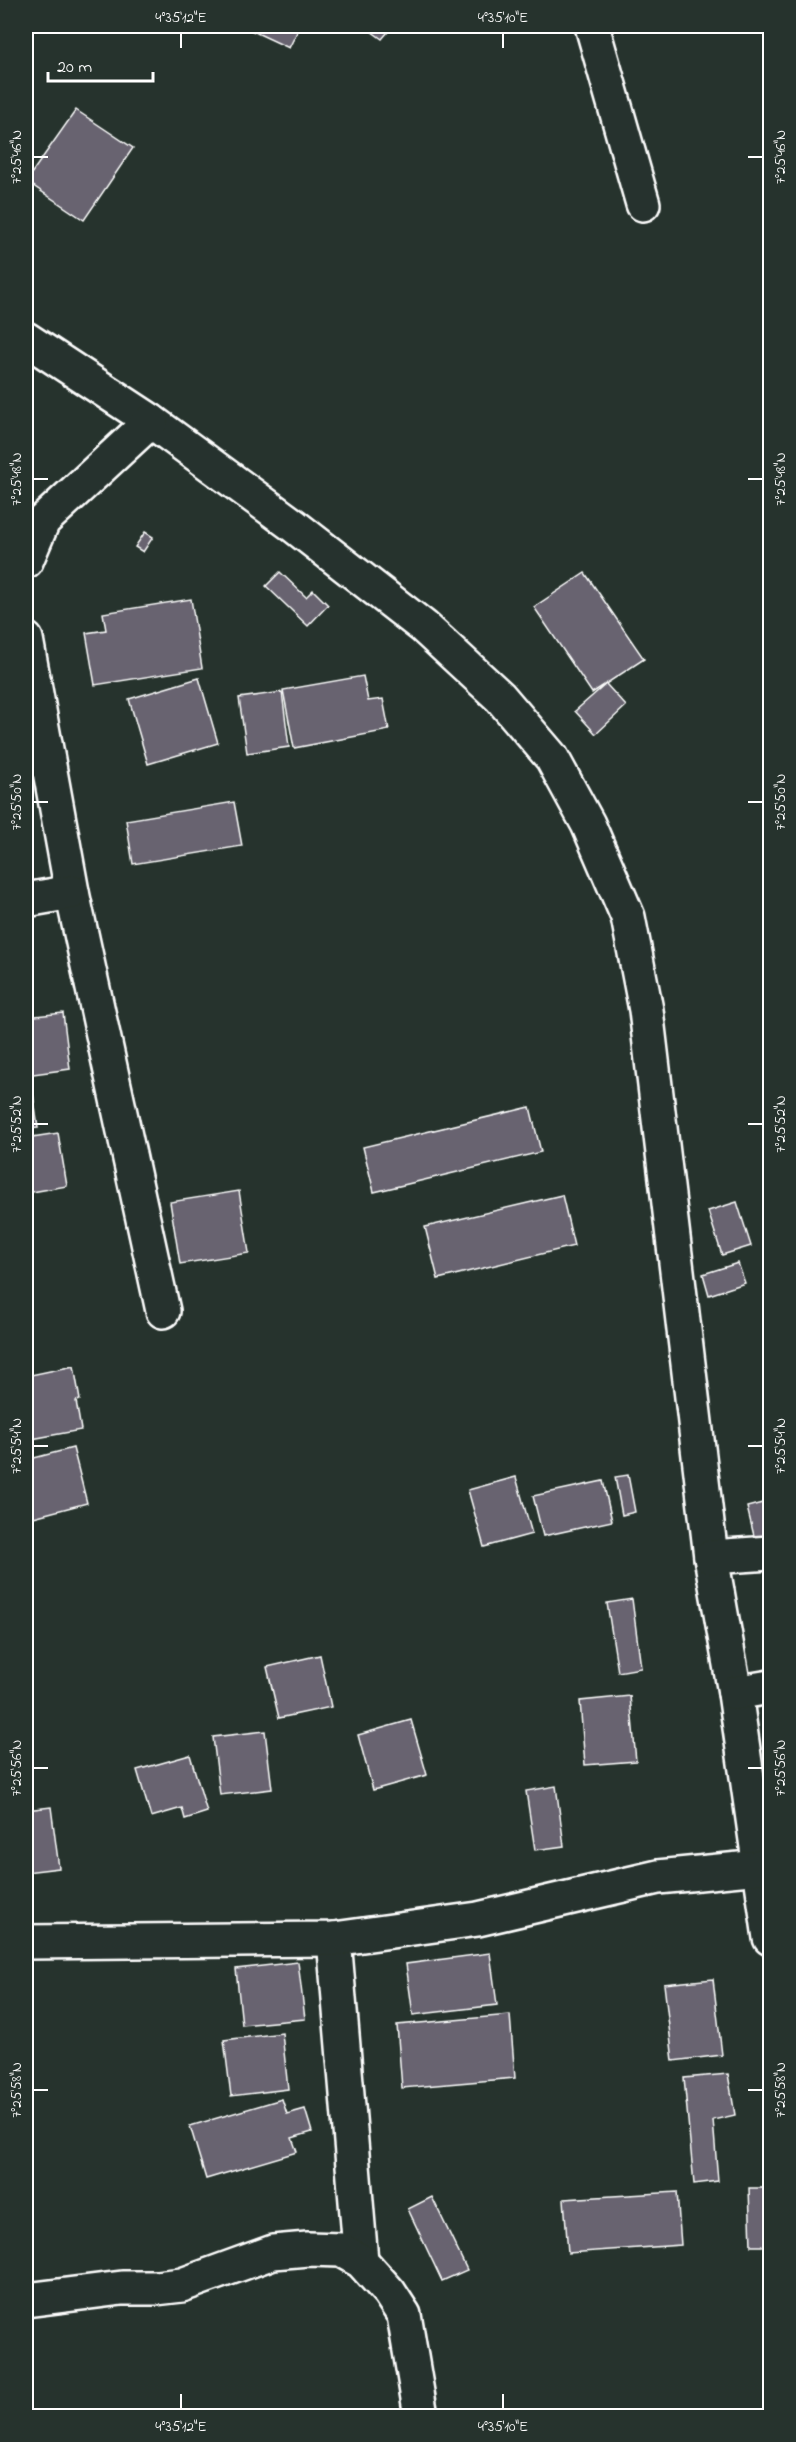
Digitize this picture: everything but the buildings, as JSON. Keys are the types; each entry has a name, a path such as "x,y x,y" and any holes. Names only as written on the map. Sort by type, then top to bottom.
{"street":[{"path":"592,26 643,204"},
{"path":"26,339 151,421 292,525 424,627 500,697 552,758 588,824 628,917 645,1010 711,1557 735,1693 771,1938"},
{"path":"26,561 34,523 151,421"},
{"path":"26,639 72,892 163,1311"},
{"path":"26,900 72,892"},
{"path":"711,1557 771,1552"},
{"path":"735,1693 771,1687"},
{"path":"26,1942 334,1939 478,1919 658,1877 760,1867"},
{"path":"334,1939 361,2261"},
{"path":"26,2300 122,2288 182,2285 273,2252 308,2249 340,2250 361,2261 389,2292 404,2315 421,2416"}]}
